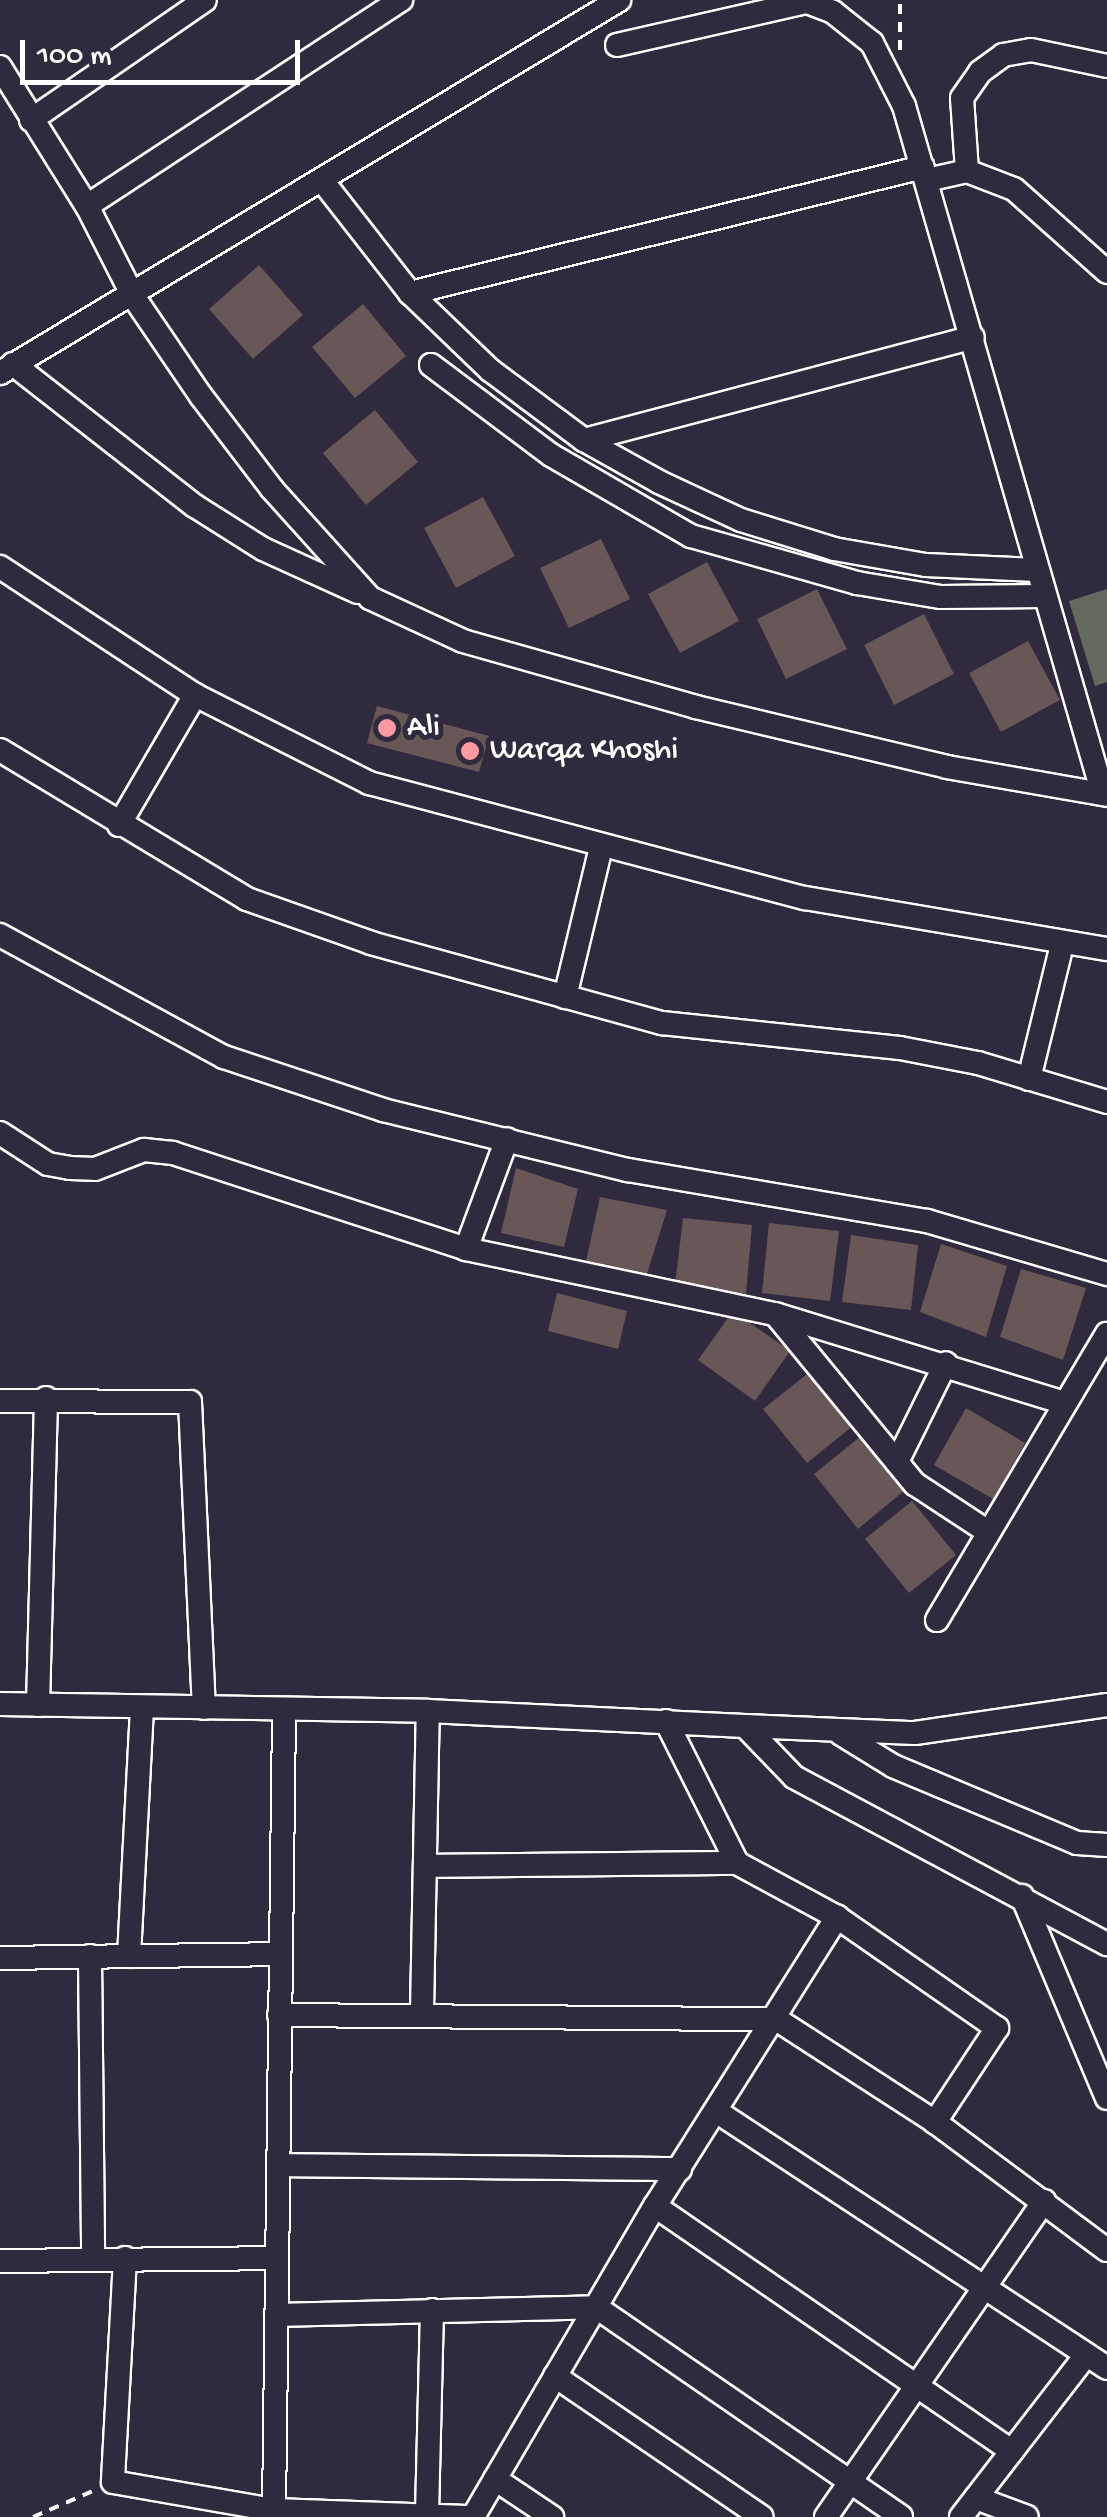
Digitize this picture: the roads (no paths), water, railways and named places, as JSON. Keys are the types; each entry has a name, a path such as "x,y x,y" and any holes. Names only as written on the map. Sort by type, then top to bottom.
{"street":[{"path":"31,120 205,0"},
{"path":"87,206 401,0"},
{"path":"617,45 805,1 853,26 888,64 925,173 1036,570 1105,794 947,767 696,707 463,641 263,549 194,506 6,368 324,183 619,0"},
{"path":"967,172 962,98 980,72 1003,55 1032,50 1107,66"},
{"path":"0,68 87,206 133,296 272,489 370,598"},
{"path":"410,293 925,173 967,172 1014,189 1107,272"},
{"path":"324,183 410,293 490,370 584,440 694,500 783,534 883,560 1036,570"},
{"path":"584,440 973,337"},
{"path":"431,365 550,455 691,536 857,583 942,597 1044,596"},
{"path":"0,567 195,695 369,783 804,898 1062,945 1107,949"},
{"path":"119,825 195,695"},
{"path":"0,750 119,825 261,904 437,964 662,1023 900,1048 1029,1078 1107,1102"},
{"path":"565,997 600,847"},
{"path":"0,935 224,1057 383,1110 628,1170 927,1221 1107,1274"},
{"path":"1029,1078 1062,945"},
{"path":"0,1133 48,1164 70,1168 95,1169 144,1150 173,1153 466,1249 775,1314 946,1363 1065,1403"},
{"path":"466,1249 507,1139"},
{"path":"775,1314 916,1484 988,1532"},
{"path":"938,1620 1107,1334"},
{"path":"897,1462 946,1363"},
{"path":"0,1401 46,1398 190,1402 204,1708"},
{"path":"38,1706 46,1398"},
{"path":"0,1704 428,1711 666,1721 841,1734 915,1732 1107,1704"},
{"path":"129,1956 142,1707"},
{"path":"274,2510 284,1709"},
{"path":"422,2012 428,1711"},
{"path":"666,1721 738,1864"},
{"path":"745,1726 794,1778 1107,1944"},
{"path":"841,1734 893,1766 1078,1843 1107,1845"},
{"path":"427,1866 738,1864 837,1916 998,2028 935,2122"},
{"path":"1022,1896 1107,2098"},
{"path":"124,2258 113,2482 274,2510 470,2517 656,2206 837,1916"},
{"path":"0,1958 280,1954"},
{"path":"90,1956 93,2258"},
{"path":"278,2015 422,2012 776,2019 935,2122 1107,2250"},
{"path":"716,2112 1107,2368"},
{"path":"278,2165 680,2169"},
{"path":"826,2517 1044,2201"},
{"path":"656,2206 1012,2451"},
{"path":"0,2261 277,2258"},
{"path":"276,2315 596,2306 901,2517"},
{"path":"427,2514 432,2310"},
{"path":"1027,2517 968,2508 1086,2355"},
{"path":"555,2376 762,2517"},
{"path":"495,2479 552,2517"}],"place":[{"name":"Ali","path":"387,728"},
{"name":"Warqa Khoshi","path":"470,751"}]}
